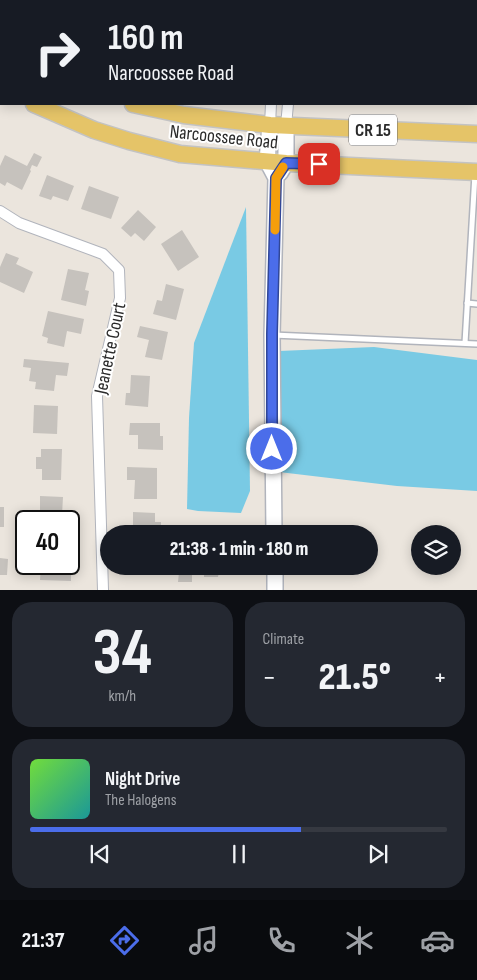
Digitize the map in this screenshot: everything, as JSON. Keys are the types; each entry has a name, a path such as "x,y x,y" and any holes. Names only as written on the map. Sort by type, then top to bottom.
{"main road":[{"name":"Narcoossee Road","path":"36,105 94,130 180,154 286,163 476,172"},
{"name":"Narcoossee Road","path":"138,105 184,115 270,125 477,134"}],"street":[{"path":"270,105 267,161 276,178 272,334 274,525"},
{"path":"276,178 286,163 288,105"},
{"name":"Jeanette Court","path":"0,211 19,223 103,254 119,270 120,298 97,396 103,590"},
{"path":"275,575 275,590"}],"lane":[{"path":"465,343 475,214 476,172"},
{"path":"468,304 477,304"},
{"path":"272,334 477,344"}],"water":[{"path":"246,207 250,491 241,513 198,511 187,509 189,418 194,343"},
{"path":"374,347 477,360 477,491 397,486 279,472 279,351"}],"building":[{"path":"34,153 42,157 37,167 32,165 22,190 7,182 5,186 0,183 0,166 5,155 27,166"},
{"path":"47,175 74,186 68,201 53,196 51,200 39,196"},
{"path":"89,186 119,197 111,219 81,209"},
{"path":"138,210 156,227 144,241 135,233 131,237 121,228"},
{"path":"182,230 199,257 178,271 161,244"},
{"path":"6,253 19,258 16,264 33,272 24,293 0,282 0,267"},
{"path":"68,269 89,273 85,290 89,291 86,306 61,300"},
{"path":"166,284 184,289 176,320 153,314 157,300 162,301"},
{"path":"48,311 84,319 81,334 67,331 64,347 47,343 48,338 42,336"},
{"path":"140,326 168,332 162,360 145,357 149,340 137,337"},
{"path":"24,359 69,363 67,376 56,375 54,391 35,389 36,382 29,381 31,368 23,367"},
{"path":"131,375 150,376 148,407 125,405 126,393 130,393"},
{"path":"34,405 58,406 57,434 33,433"},
{"path":"130,423 160,423 160,436 163,436 163,450 138,449 138,435 129,435"},
{"path":"41,449 62,449 61,480 42,480 42,469 36,469 36,457 41,457"},
{"path":"127,467 157,468 157,499 134,499 135,480 127,480"},
{"path":"40,496 63,497 62,510 40,510"},
{"path":"0,507 4,507 4,527 0,527"},
{"path":"133,512 155,513 155,522 161,522 161,525 133,525"},
{"path":"0,558 8,559 7,575 0,575"},
{"path":"40,575 71,575 71,581 40,580"},
{"path":"179,575 192,575 192,582 178,582"},
{"path":"204,575 218,575 218,577 204,577"}],"slow traffic":[{"path":"275,230 276,178 283,167"}],"route":[{"path":"272,449 272,334 276,178 286,163 319,164"}]}
